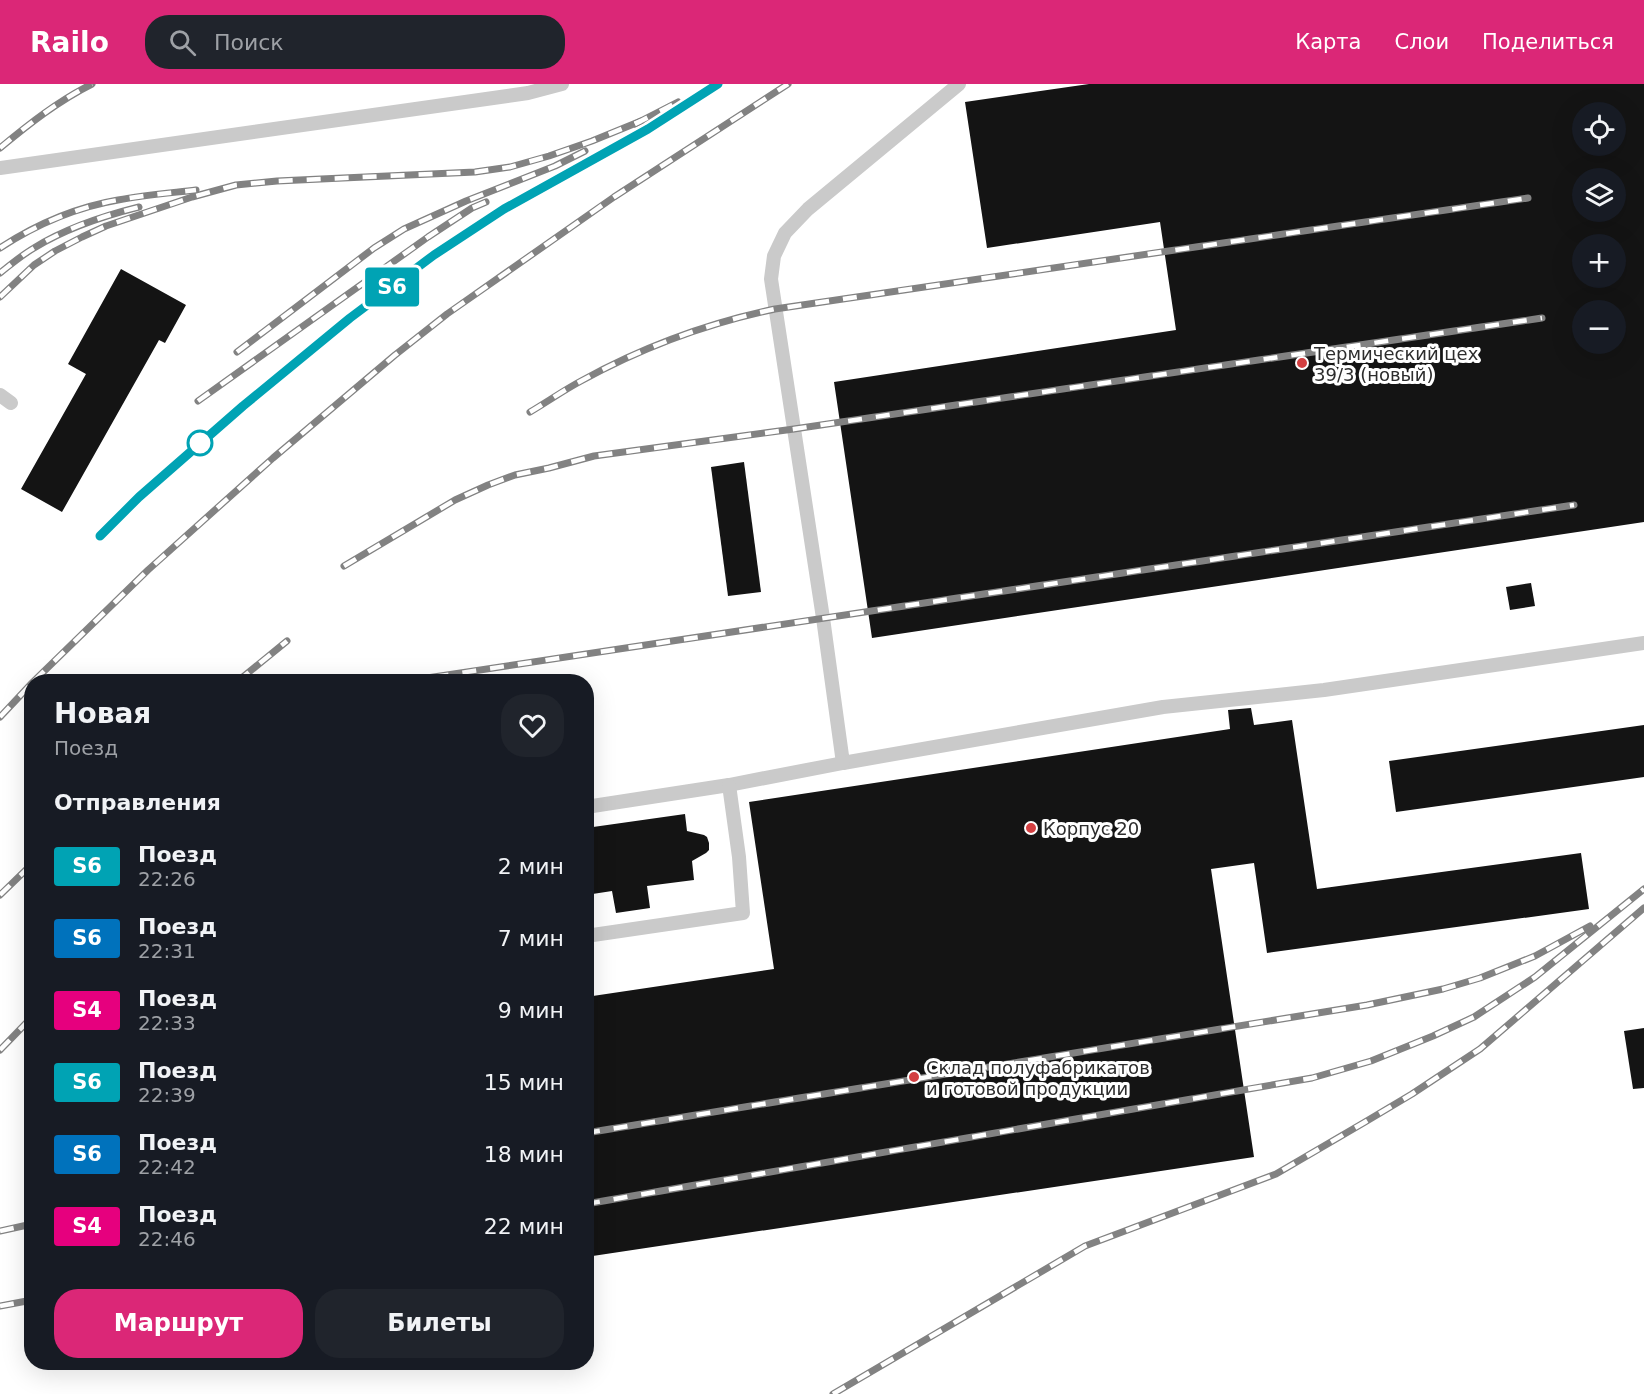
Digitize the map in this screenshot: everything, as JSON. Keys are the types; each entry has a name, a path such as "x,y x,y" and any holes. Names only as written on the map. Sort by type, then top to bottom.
{"lane":[{"path":"0,168 528,93 562,84"},
{"path":"843,763 775,309 771,279 774,256 785,233 808,209 959,84"},
{"path":"0,395 11,404"},
{"path":"594,806 729,785 1163,707 1324,690 1644,643"},
{"path":"594,935 743,913 739,856 729,785"}],"building":[{"name":"Термический цех 39/3 (новый)","path":"1089,84 1644,84 1644,522 872,638 834,382 1176,330 1160,222 987,248 965,102"},
{"path":"121,269 186,305 165,343 159,340 62,512 21,489 86,374 68,364"},
{"path":"744,462 761,592 728,596 711,467"},
{"path":"1531,583 1535,606 1510,610 1506,587"},
{"name":"Склад полуфабрикатов и готовой продукции","path":"1251,708 1254,725 1292,720 1317,889 1581,853 1589,909 1267,953 1254,863 1211,869 1254,1157 594,1256 594,996 774,969 749,802 1230,729 1228,710"},
{"path":"1644,725 1644,777 1396,812 1389,761"},
{"path":"685,814 687,831 707,837 709,850 692,861 694,880 647,886 650,908 616,913 612,891 594,894 594,827"},
{"path":"1644,1028 1644,1088 1633,1089 1624,1031"}],"railway":[{"path":"0,148 56,105 92,84"},
{"path":"100,536 139,497 243,406 350,318 434,255 504,209 664,120 718,84"},
{"path":"41,674 148,570 273,458 395,355 447,314 614,197 788,84"},
{"path":"635,124 678,102"},
{"path":"0,297 34,265 55,251 106,226 192,197 236,185 277,181 475,172 510,167 592,141 641,121"},
{"path":"237,352 374,248 404,229 466,201 555,166 585,151"},
{"path":"0,248 27,232 87,207 128,198 196,190"},
{"path":"530,412 581,381 651,347 700,329 775,309 1528,198"},
{"path":"198,401 428,237 472,208 486,202"},
{"path":"0,273 30,251 59,234 139,207"},
{"path":"344,566 455,500 488,485 515,475 594,456 794,429 1542,318"},
{"path":"453,674 1574,505"},
{"path":"247,674 287,641"},
{"path":"0,717 24,692"},
{"path":"0,895 24,872"},
{"path":"594,1203 1312,1078 1371,1061 1474,1017 1535,977 1644,889"},
{"path":"833,1394 1085,1246 1276,1174 1412,1094 1480,1049 1644,908"},
{"path":"594,1132 1367,1005 1443,989 1480,978 1535,956 1590,926"},
{"path":"0,1050 24,1025"},
{"path":"0,1231 24,1226"},
{"path":"0,1306 24,1302"}],"train":[{"name":"S6","path":"100,536 139,497 243,406 350,318 434,255 504,209 664,120 718,84"}],"place":[{"name":"Термический цех 39/3 (новый)","path":"1302,363"},
{"name":"Корпус 20","path":"1031,828"},
{"name":"Склад полуфабрикатов и готовой продукции","path":"914,1077"}]}
